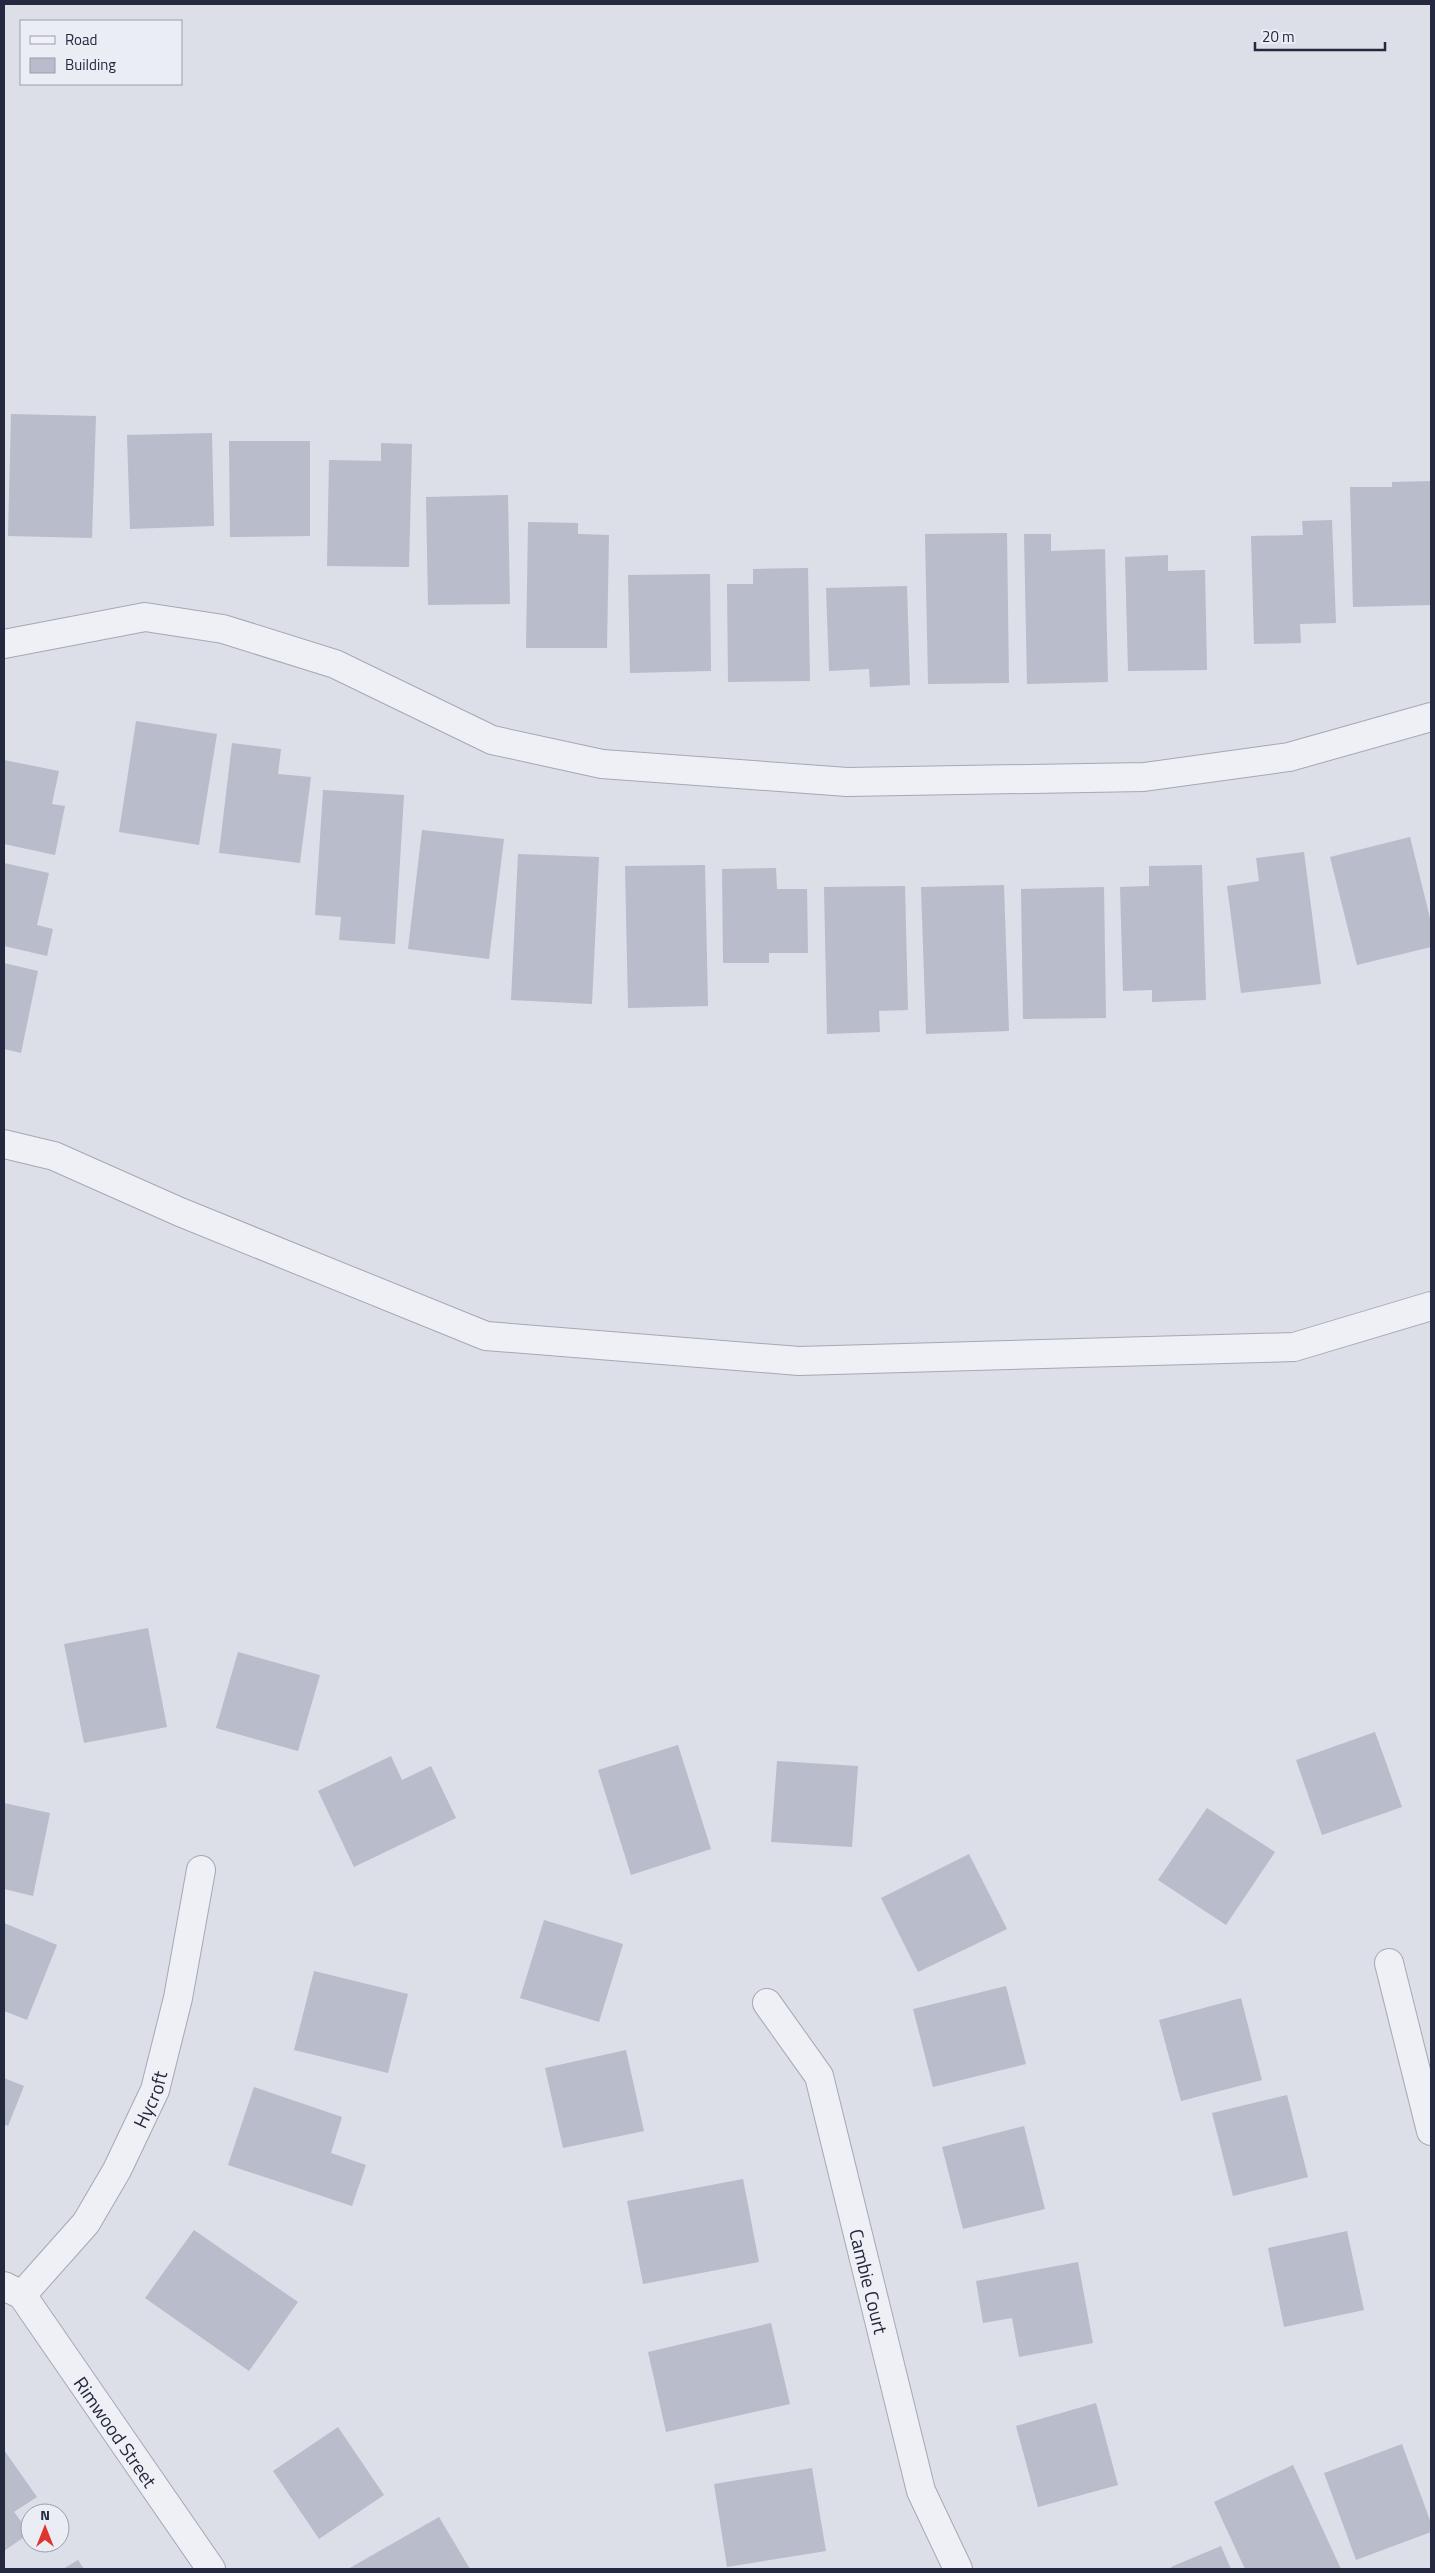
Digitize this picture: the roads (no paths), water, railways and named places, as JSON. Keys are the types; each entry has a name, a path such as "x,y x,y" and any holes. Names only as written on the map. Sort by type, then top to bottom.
{"street":[{"path":"4,644 145,617 223,629 335,664 492,740 602,764 847,782 1144,777 1289,756 1431,717"},
{"path":"4,1144 54,1156 180,1212 486,1336 799,1361 1294,1347 1431,1306"},
{"name":"Hycroft","path":"13,2291 86,2223 117,2170 154,2090 178,1998 201,1870"},
{"path":"1389,1963 1431,2131"},
{"name":"Cambie Court","path":"767,2003 819,2076 921,2492 958,2569"},
{"name":"Rimwood Street","path":"13,2291 211,2569"}]}
